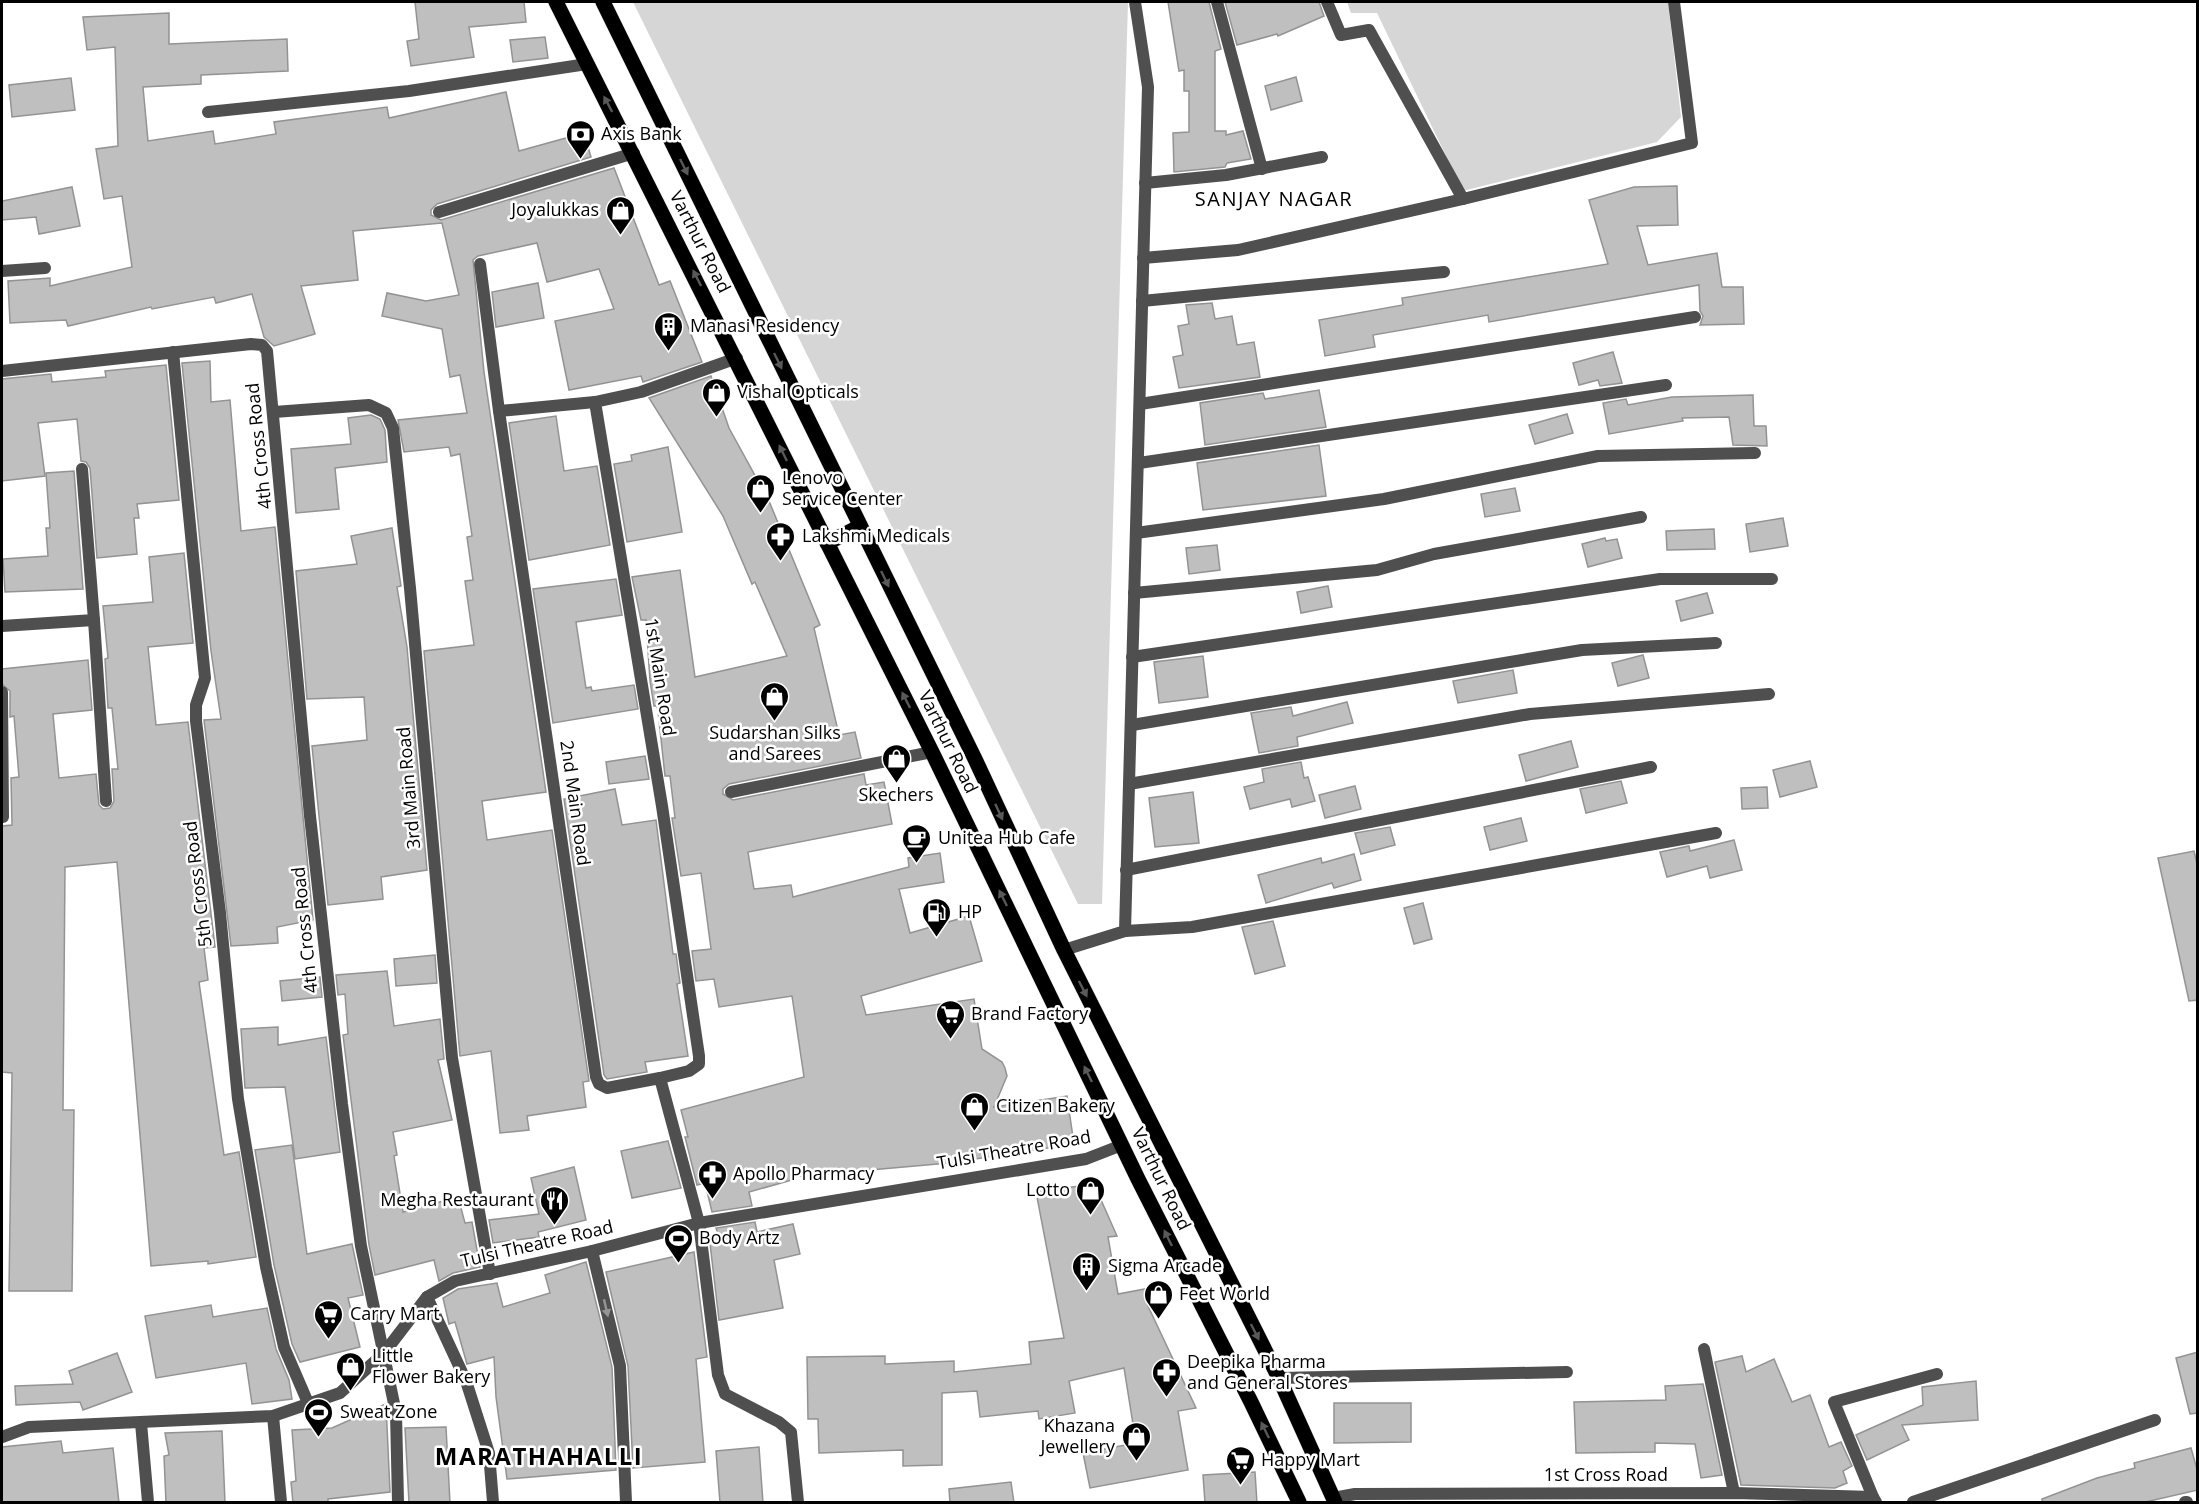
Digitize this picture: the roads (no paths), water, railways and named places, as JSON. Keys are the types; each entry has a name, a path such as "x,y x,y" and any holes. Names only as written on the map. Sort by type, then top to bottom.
{"main road":[{"name":"Varthur Road","path":"556,2 737,358 1299,1503"},
{"name":"Varthur Road","path":"603,2 975,759 1064,950 1279,1378 1334,1500"},
{"path":"827,543 859,527"}],"street":[{"path":"1125,931 1148,87 1135,2"},
{"path":"1217,2 1262,169"},
{"path":"1327,2 1341,35 1369,30 1463,199"},
{"path":"1143,258 1238,250 1463,199 1692,143 1674,2"},
{"path":"208,112 409,91 587,64"},
{"path":"439,212 634,153"},
{"path":"1145,183 1262,169 1322,157"},
{"path":"480,264 499,411 595,402 641,392 737,358"},
{"path":"2,272 45,268"},
{"path":"1142,301 1444,272"},
{"path":"1140,404 1695,317"},
{"name":"4th Cross Road","path":"173,352 251,344 262,345 267,351 310,816 341,1092 361,1246 396,1413 398,1503"},
{"path":"2,371 173,352"},
{"name":"5th Cross Road","path":"173,352 205,678 196,705 196,721 220,913 238,1099 266,1267 284,1347 309,1405"},
{"path":"1139,463 1666,385"},
{"name":"1st Main Road","path":"595,402 657,771 699,1056 699,1064 689,1071 660,1078"},
{"name":"3rd Main Road","path":"274,412 369,405 386,413 393,428 410,588 452,1058 490,1274"},
{"name":"2nd Main Road","path":"499,411 596,1077 599,1084 607,1088 660,1078"},
{"path":"1136,533 1384,499 1598,456 1755,453"},
{"path":"82,469 106,801"},
{"path":"1134,593 1377,570 1434,554 1641,517"},
{"path":"1132,657 1660,579 1772,579"},
{"path":"2,626 94,620"},
{"path":"1132,725 1582,650 1716,643"},
{"path":"2,692 3,817"},
{"path":"1129,784 1530,714 1770,693"},
{"path":"731,792 932,752"},
{"path":"1126,870 1651,767"},
{"path":"1064,950 1125,931 1192,927 1716,833"},
{"path":"660,1078 699,1223 725,1394 779,1422 791,1431 798,1503"},
{"name":"Tulsi Theatre Road","path":"2,1437 29,1427 273,1416 340,1393 384,1353 427,1297 455,1281 592,1251 699,1223 1086,1159 1122,1145"},
{"path":"592,1251 620,1366 627,1503"},
{"path":"427,1297 466,1381 489,1453 493,1503"},
{"path":"1704,1349 1734,1493"},
{"path":"1279,1378 1567,1372"},
{"path":"1875,1500 1834,1402 1936,1374"},
{"path":"273,1416 281,1503"},
{"path":"1913,1503 2155,1420"},
{"path":"141,1423 148,1503"},
{"name":"1st Cross Road","path":"1334,1500 1355,1494 1734,1493 1875,1500"}],"place":[{"name":"Axis Bank","path":"580,160"},
{"name":"Joyalukkas","path":"620,236"},
{"name":"Manasi Residency","path":"669,352"},
{"name":"Vishal Opticals","path":"716,418"},
{"name":"Lenovo Service Center","path":"761,514"},
{"name":"Lakshmi Medicals","path":"781,562"},
{"name":"Sudarshan Silks and Sarees","path":"775,722"},
{"name":"Skechers","path":"896,784"},
{"name":"Unitea Hub Cafe","path":"917,864"},
{"name":"HP","path":"937,938"},
{"name":"Brand Factory","path":"950,1040"},
{"name":"Citizen Bakery","path":"975,1132"},
{"name":"Apollo Pharmacy","path":"712,1200"},
{"name":"Lotto","path":"1091,1216"},
{"name":"Megha Restaurant","path":"555,1226"},
{"name":"Body Artz","path":"678,1264"},
{"name":"Sigma Arcade","path":"1087,1292"},
{"name":"Feet World","path":"1158,1320"},
{"name":"Carry Mart","path":"329,1340"},
{"name":"Little Flower Bakery","path":"351,1392"},
{"name":"Deepika Pharma and General Stores","path":"1166,1398"},
{"name":"Sweat Zone","path":"319,1438"},
{"name":"Khazana Jewellery","path":"1136,1462"},
{"name":"Happy Mart","path":"1240,1486"}],"district":[{"name":"SANJAY NAGAR","path":"1274,199"},
{"name":"MARATHAHALLI","path":"539,1457"}]}
